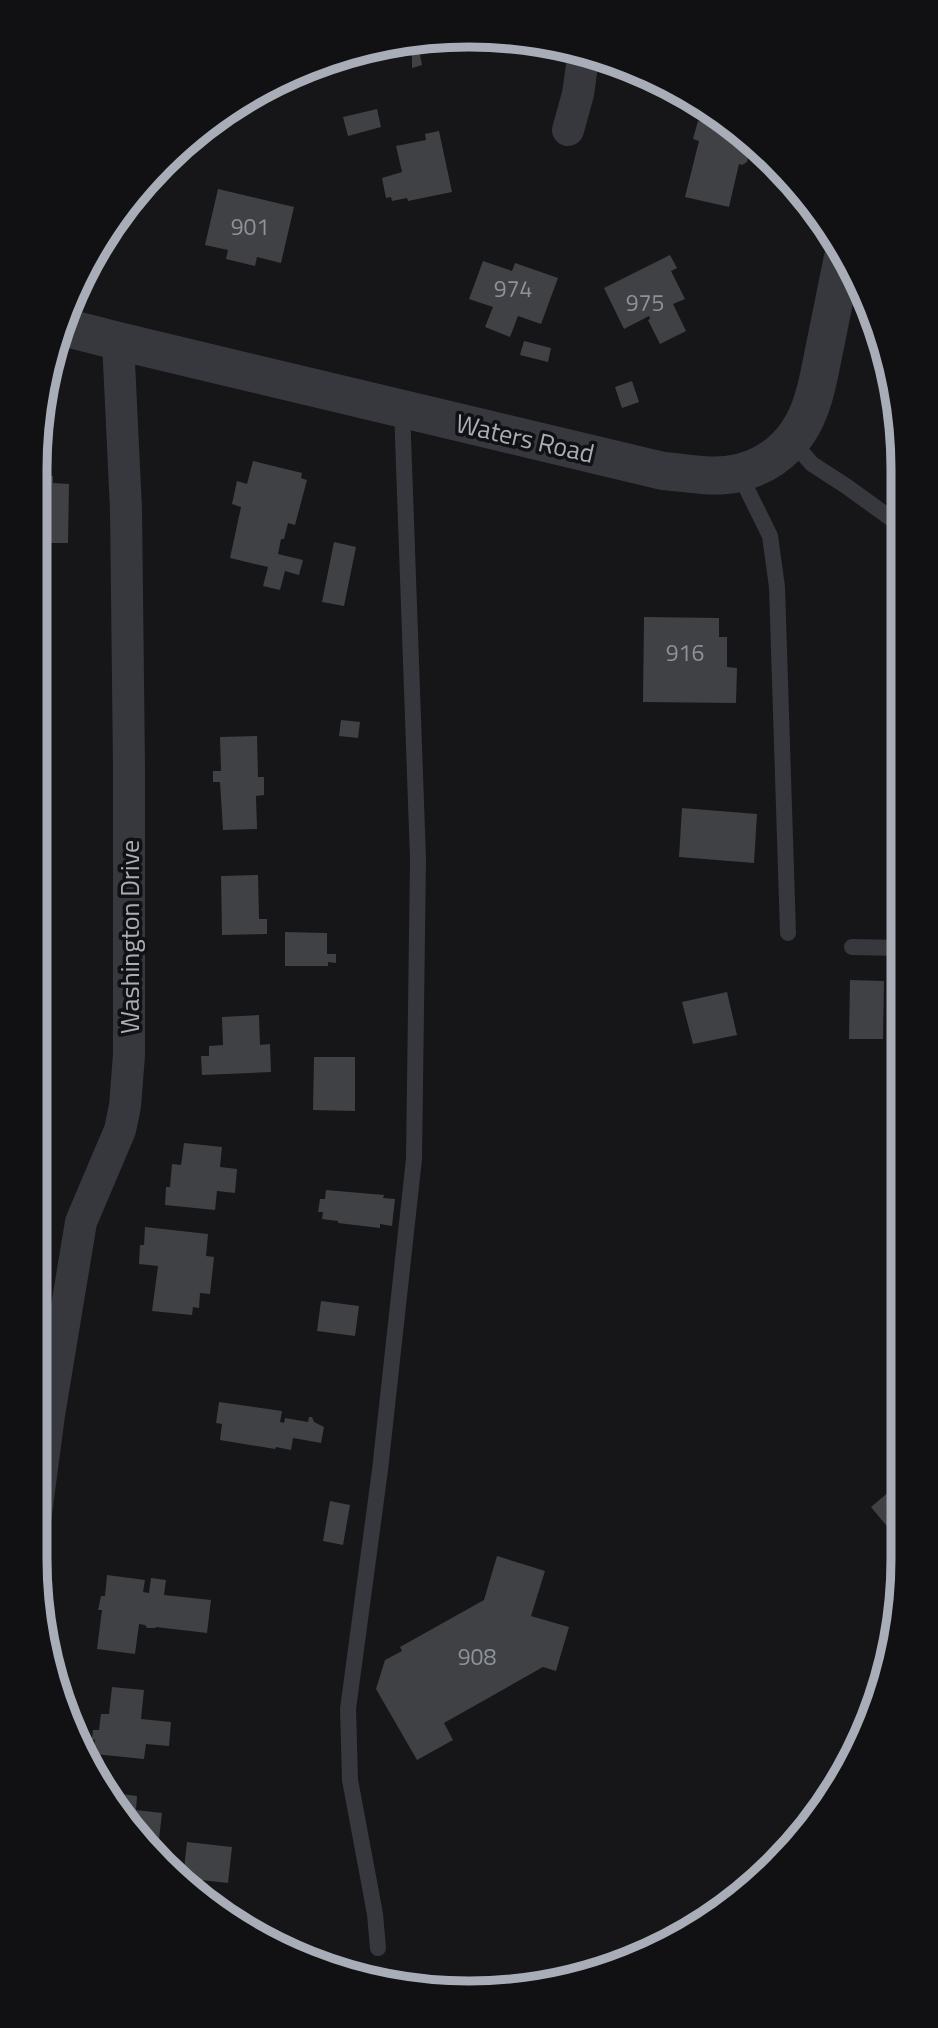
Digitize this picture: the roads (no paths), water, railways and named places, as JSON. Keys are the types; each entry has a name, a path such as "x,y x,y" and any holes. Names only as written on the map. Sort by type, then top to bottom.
{"street":[{"path":"568,130 578,94 582,63"},
{"name":"Waters Road","path":"71,329 663,471 720,476 758,468 776,457 798,433 817,384 840,270"},
{"name":"Washington Drive","path":"47,1430 81,1222 120,1130 125,1107 129,1055 126,509 118,341"}],"lane":[{"path":"378,1948 375,1914 350,1780 348,1709 380,1470 414,1159 418,859 402,409"},
{"path":"791,440 812,464 891,518"},
{"path":"739,473 770,536 776,587 788,933"},
{"path":"852,947 891,948"}]}
